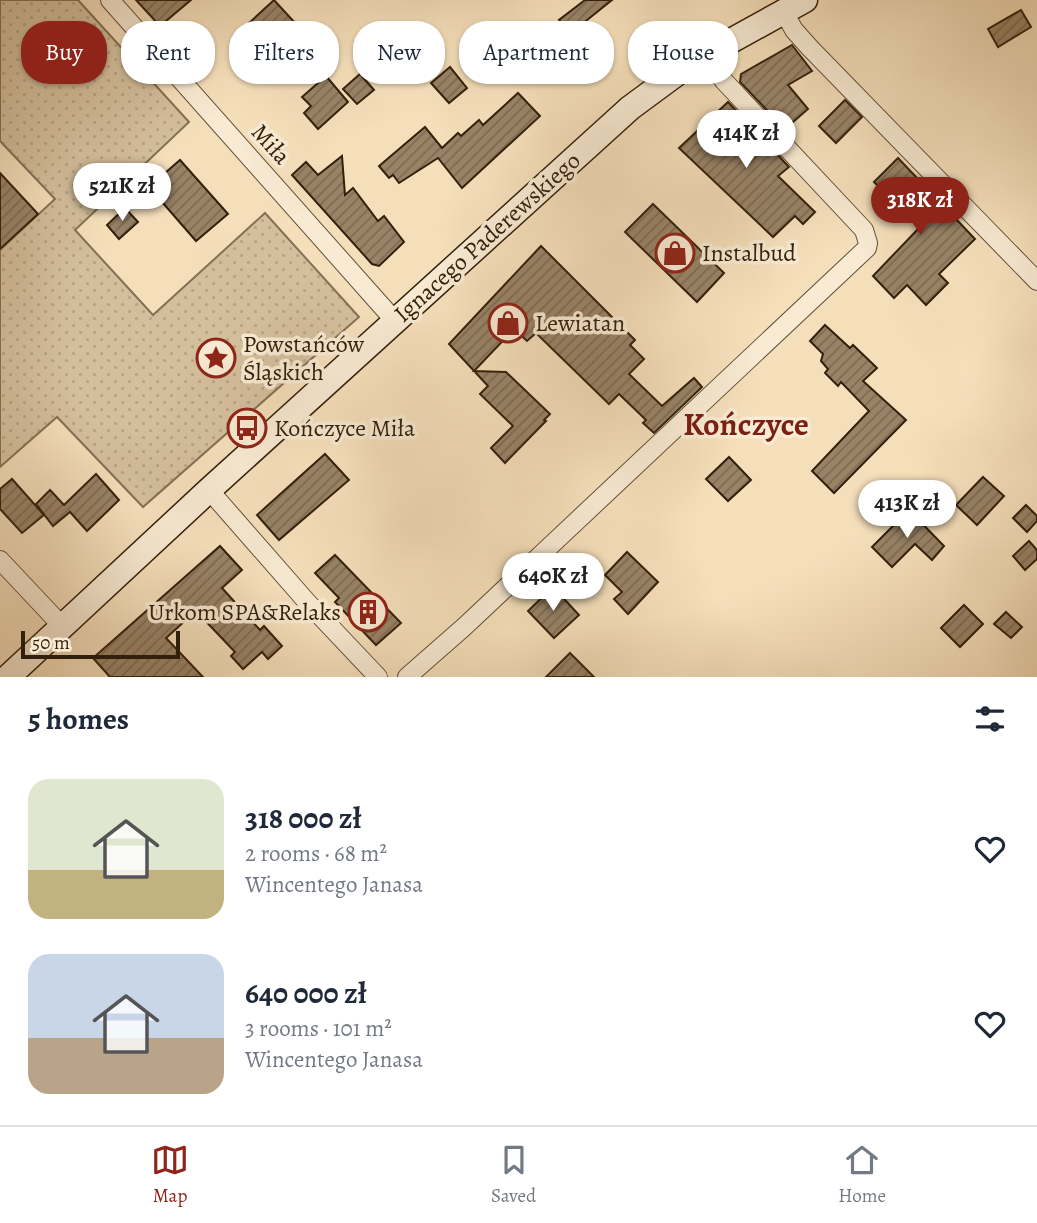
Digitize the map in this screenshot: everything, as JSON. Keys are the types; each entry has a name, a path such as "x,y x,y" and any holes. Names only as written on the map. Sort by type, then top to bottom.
{"main road":[{"name":"Ignacego Paderewskiego","path":"738,37 795,6"},
{"name":"Ignacego Paderewskiego","path":"8,677 610,125 662,84"}],"street":[{"name":"Miła","path":"110,0 395,321"},
{"path":"795,6 794,30 1037,281"},
{"path":"407,677 867,248 864,230 727,84"},
{"path":"209,490 307,602 378,677"},
{"path":"0,559 62,626"}],"shaded area":[{"path":"0,0 78,0 97,21 21,21 21,84 107,84 107,32 121,47 121,84 154,84 189,122 75,230 153,315 265,213 359,317 143,507 57,417 0,467 0,250 55,199 0,141"}],"building":[{"path":"136,0 191,0 166,21 155,21"},
{"path":"274,0 293,21 251,21"},
{"path":"585,0 612,0 586,21 559,20"},
{"path":"1021,10 1031,27 998,47 988,29"},
{"path":"792,45 812,71 788,85 808,109 785,129 740,82 741,74"},
{"path":"450,67 459,78 459,84 464,84 467,88 449,103 432,84 445,84 445,71"},
{"path":"353,80 353,84 369,84 374,90 357,104 343,89"},
{"path":"317,84 333,84 348,102 318,129 304,113 311,106 302,97"},
{"path":"518,93 540,116 462,188 438,158 399,183 393,175 389,178 379,166 425,127 442,148 458,133 461,136 479,120 483,125"},
{"path":"845,100 862,117 836,143 819,126"},
{"path":"728,102 789,167 778,176 815,212 803,224 795,216 773,237 679,148"},
{"path":"342,156 345,195 353,188 378,221 384,216 404,242 379,266 372,264 292,175 306,162 318,175"},
{"path":"898,158 975,239 939,274 948,283 926,305 907,285 894,298 873,276 919,228 874,182"},
{"path":"180,160 228,214 196,241 149,187"},
{"path":"0,173 38,214 0,249"},
{"name":"Instalbud","path":"653,204 724,273 697,302 625,232"},
{"path":"125,208 138,222 119,239 107,225"},
{"path":"541,246 635,340 630,345 644,359 629,374 662,406 694,378 702,387 654,433 643,423 646,420 619,394 609,404 536,333 527,341 514,329 474,371 449,344"},
{"path":"825,325 850,348 853,345 877,368 863,381 906,420 834,493 812,471 869,411 841,382 838,386 825,373 828,369 821,361 823,354 810,341"},
{"path":"474,371 506,372 550,414 505,463 491,448 513,426 480,394 488,386"},
{"path":"325,454 349,480 279,540 257,515"},
{"path":"729,457 751,480 728,501 706,479"},
{"path":"96,474 119,500 87,531 70,512 53,526 36,504 50,490 64,505"},
{"path":"983,477 1004,496 977,525 956,505"},
{"path":"12,479 44,515 22,533 0,509 0,489"},
{"path":"1026,505 1037,516 1037,521 1027,532 1013,518"},
{"path":"909,510 944,546 932,560 915,544 892,567 872,547"},
{"path":"1029,541 1037,550 1037,559 1025,570 1013,556"},
{"path":"220,546 242,570 222,588 260,630 264,626 282,646 268,659 262,652 243,669 231,656 235,652 196,611 166,638 203,677 110,677 93,658"},
{"path":"627,552 658,582 628,614 614,599 622,592 605,575"},
{"name":"Urkom SPA&Relaks","path":"335,555 401,623 376,645 335,602 339,598 315,573"},
{"path":"553,587 579,615 554,638 528,611"},
{"path":"964,605 983,624 960,647 941,628"},
{"path":"1006,612 1022,627 1011,638 994,624"},
{"path":"570,653 594,677 546,677"}],"place":[{"name":"Instalbud","path":"675,253"},
{"name":"Lewiatan","path":"508,323"},
{"name":"Powstańców Śląskich","path":"216,358"},
{"name":"Kończyce Miła","path":"247,428"},
{"name":"Urkom SPA&Relaks","path":"368,612"}],"district":[{"name":"Kończyce","path":"746,424"}]}
